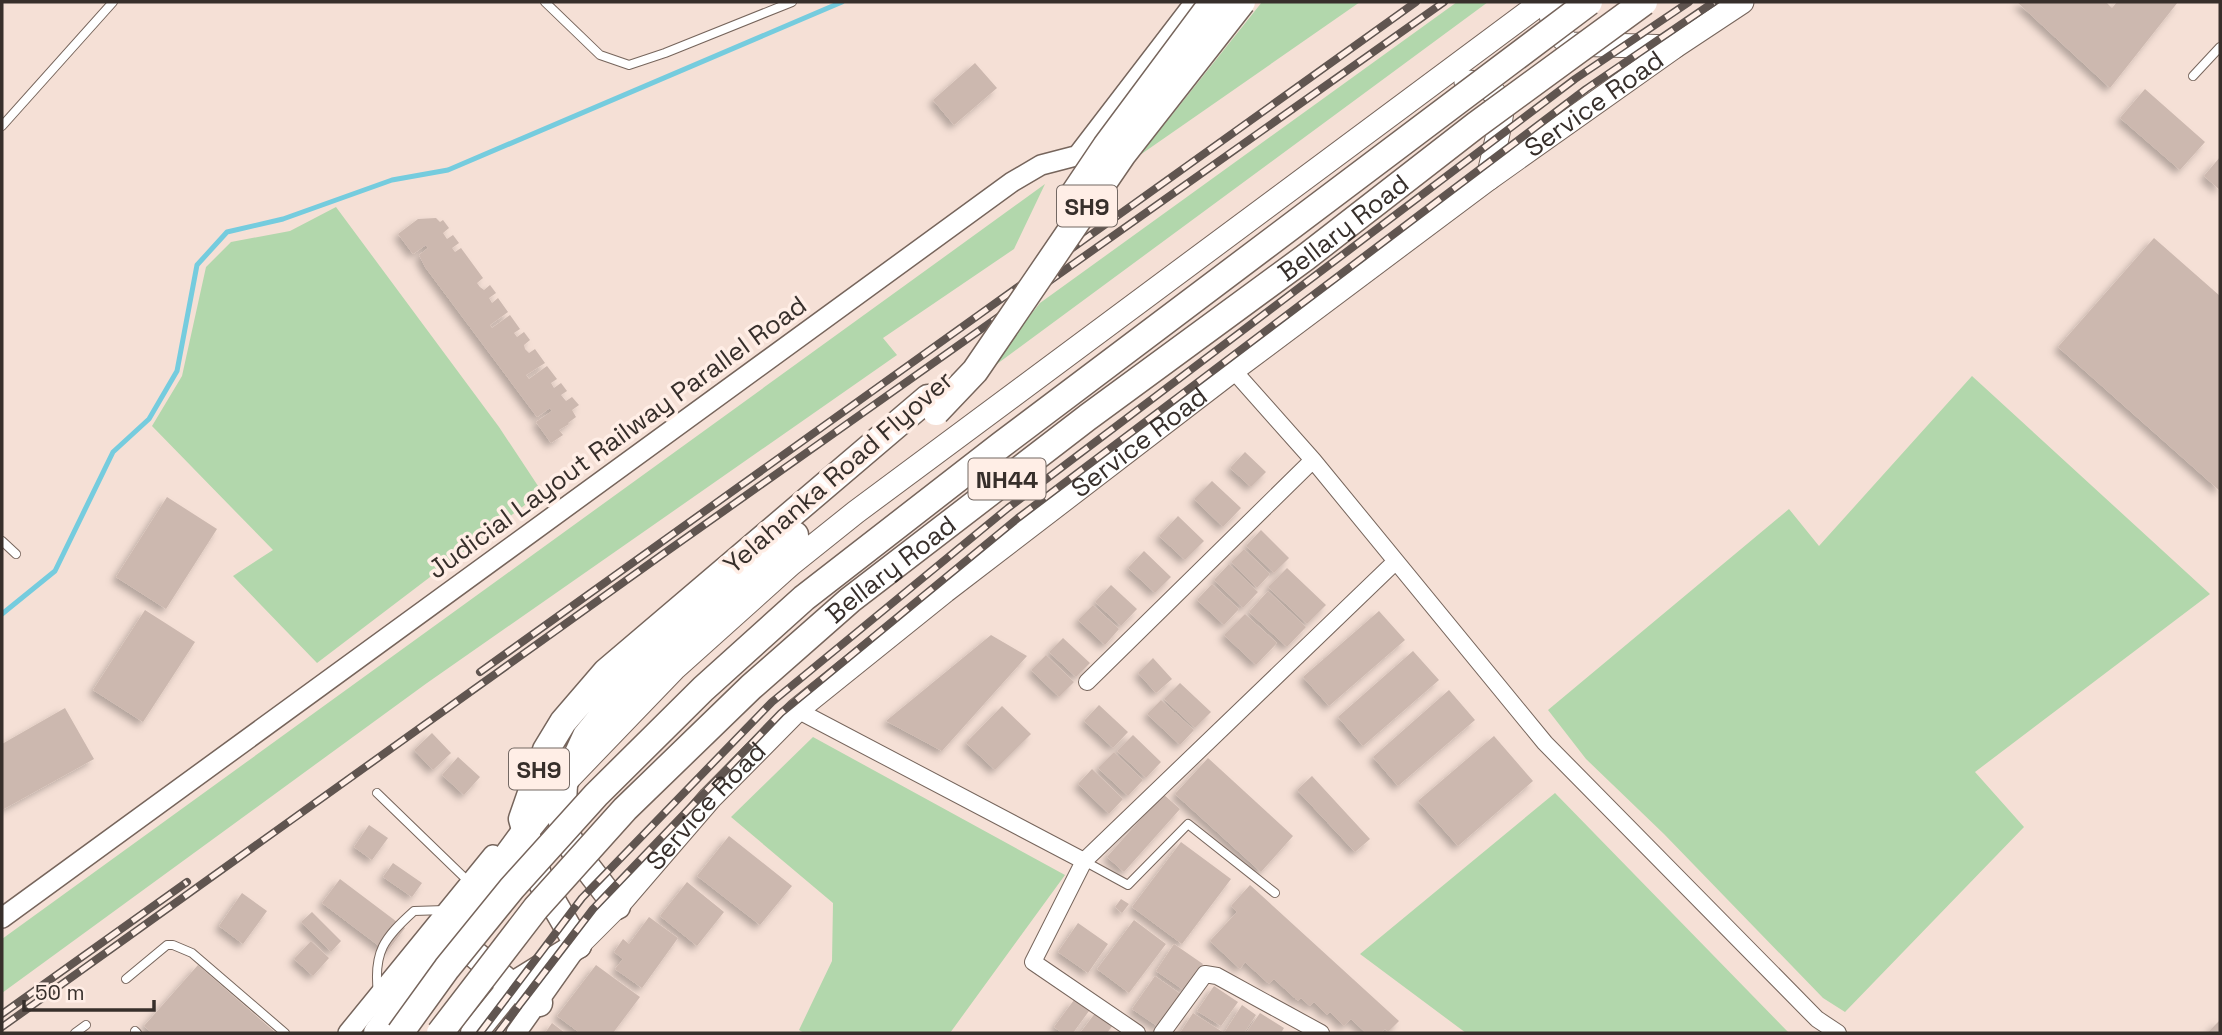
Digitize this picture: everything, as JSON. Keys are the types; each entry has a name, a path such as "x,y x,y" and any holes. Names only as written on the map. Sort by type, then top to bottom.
{"main road":[{"name":"Yelahanka Road Flyover","path":"564,784 586,736 626,687 932,405 963,363 1106,146 1213,2"},
{"path":"377,1033 445,922 523,826 674,669 791,564 867,504 1542,2"},
{"path":"1559,2 1551,15 1555,32 1570,44 1593,47 1674,47"},
{"name":"Bellary Road","path":"400,1033 447,968 512,888 596,795 703,689 804,598 990,453 1589,2"},
{"name":"Bellary Road","path":"440,1033 536,908 625,809 751,687 850,600 1088,416 1306,257 1476,125 1644,2"},
{"name":"Service Road","path":"578,945 617,906 710,798 797,710 945,591 1233,370 1488,179 1742,2"},
{"name":"Yelahanka Road Flyover","path":"523,826 545,750 563,722 606,672 975,371 1123,154 1243,4"},
{"path":"1422,93 1460,82 1478,82 1494,93 1502,110 1488,179"},
{"name":"SH9","path":"564,784 562,823 574,850 617,906"},
{"path":"474,1033 512,986 578,945 539,878 523,826"},
{"path":"445,922 512,986 539,1003"}],"street":[{"path":"1077,156 1195,2"},
{"name":"Judicial Layout Railway Parallel Road","path":"2,918 1012,182 1041,165 1119,145 1174,107 1243,4"},
{"path":"1233,370 1313,460 1545,743 1816,1019 1838,1033"},
{"path":"1087,682 1313,460"},
{"path":"1137,1033 1033,962 1084,861 1395,562"},
{"path":"797,710 1084,861"},
{"path":"348,1033 445,922 470,883 523,826"},
{"path":"516,1033 578,945"},
{"path":"1162,1033 1205,974 1217,976 1321,1033"}],"lane":[{"path":"2,126 113,2"},
{"path":"545,2 600,55 629,65 792,2"},
{"path":"2193,76 2220,47"},
{"path":"2,541 16,554"},
{"path":"377,793 470,883"},
{"path":"1084,861 1128,885 1188,824 1275,892"},
{"path":"379,996 376,970 383,945 398,925 414,911 445,922"},
{"path":"125,979 167,945 183,949 192,953 285,1033"},
{"path":"75,1033 86,1025"}],"green space":[{"path":"1262,2 1360,2 1140,155"},
{"path":"1457,2 1488,2 982,375 1040,303"},
{"path":"1045,184 1014,249 883,338 897,355 427,683 2,993 2,939"},
{"path":"336,207 499,427 542,492 317,663 233,576 273,550 152,426 182,376 206,267 231,242 290,231"},
{"path":"1972,376 2210,594 1975,772 2024,827 1845,1012 1823,998 1664,834 1586,759 1548,710 1789,509 1819,546"},
{"path":"813,737 1065,875 950,1033 804,1033 799,1030 832,961 833,903 731,817"},
{"path":"1555,793 1789,1033 1466,1033 1360,954"}],"building":[{"path":"2017,2 2106,2 2112,8 2117,2 2178,2 2110,88"},
{"path":"975,63 997,88 954,125 933,100"},
{"path":"2145,89 2205,142 2180,170 2120,118"},
{"path":"2220,157 2220,190 2204,176"},
{"path":"436,218 440,222 443,220 449,228 443,233 447,239 453,235 459,243 452,248 455,252 461,248 483,278 477,283 480,287 484,290 490,285 496,293 489,298 492,303 498,298 508,312 490,325 492,328 510,315 520,329 514,333 517,337 524,332 530,340 524,345 525,349 529,353 535,349 545,363 526,375 529,379 547,366 557,379 551,383 554,388 561,383 567,391 561,395 566,401 572,397 579,405 572,410 576,417 559,430 563,435 551,443 536,422 552,411 550,408 537,417 425,267 419,255 428,248 426,245 413,254 398,234 418,219"},
{"path":"2154,238 2220,296 2220,491 2058,347"},
{"path":"1245,452 1266,472 1251,487 1230,468"},
{"path":"1212,481 1241,508 1223,527 1194,499"},
{"path":"167,497 217,529 166,609 116,577"},
{"path":"1178,516 1204,541 1185,560 1159,536"},
{"path":"1261,530 1289,558 1274,573 1246,546"},
{"path":"1244,549 1270,574 1257,588 1231,562"},
{"path":"1144,551 1171,577 1155,593 1128,568"},
{"path":"1229,564 1258,592 1243,608 1214,580"},
{"path":"1287,568 1326,605 1307,624 1268,587"},
{"path":"1212,584 1239,609 1224,625 1197,600"},
{"path":"1111,585 1137,609 1121,626 1095,602"},
{"path":"1268,591 1306,627 1287,647 1249,612"},
{"path":"1093,605 1119,629 1105,645 1078,620"},
{"path":"145,610 195,642 143,722 93,690"},
{"path":"1379,611 1405,640 1329,706 1303,677"},
{"path":"1245,614 1277,643 1256,665 1224,635"},
{"path":"991,635 1027,656 942,751 886,721"},
{"path":"1063,638 1090,663 1076,677 1049,652"},
{"path":"1413,651 1439,680 1363,746 1338,717"},
{"path":"1046,655 1074,682 1059,697 1031,670"},
{"path":"1153,658 1172,679 1156,693 1138,673"},
{"path":"1180,683 1211,712 1195,728 1164,699"},
{"path":"1449,690 1475,720 1398,786 1373,757"},
{"path":"1161,700 1194,730 1180,745 1147,714"},
{"path":"1099,705 1128,732 1113,748 1084,721"},
{"path":"1002,706 1031,734 995,770 966,743"},
{"path":"65,708 94,759 2,810 2,744"},
{"path":"432,733 451,753 433,770 414,750"},
{"path":"1133,735 1161,762 1146,778 1117,751"},
{"path":"1494,736 1533,781 1458,846 1418,801"},
{"path":"1114,752 1143,780 1128,796 1098,768"},
{"path":"458,757 480,777 464,795 442,775"},
{"path":"1208,758 1293,836 1261,872 1175,794"},
{"path":"1092,769 1123,799 1109,814 1078,784"},
{"path":"1312,776 1370,839 1355,852 1297,790"},
{"path":"1163,794 1180,809 1124,872 1107,857"},
{"path":"369,825 388,838 372,860 354,847"},
{"path":"729,836 792,886 760,925 697,876"},
{"path":"1181,842 1231,879 1182,944 1132,907"},
{"path":"393,863 422,883 412,897 383,877"},
{"path":"340,879 405,928 387,952 322,903"},
{"path":"687,882 724,912 697,946 660,916"},
{"path":"1250,885 1399,1021 1388,1032 1385,1029 1381,1033 1366,1033 1351,1019 1344,1026 1330,1012 1327,1015 1314,1002 1310,1006 1301,998 1298,1001 1274,979 1269,984 1245,962 1240,969 1210,941 1237,912 1231,906"},
{"path":"242,893 267,911 243,944 219,926"},
{"path":"1121,899 1129,904 1122,913 1115,907"},
{"path":"312,912 341,941 331,952 301,922"},
{"path":"649,917 678,938 642,988 615,969 623,959 614,952 623,939 629,944"},
{"path":"1134,920 1166,944 1129,993 1097,969"},
{"path":"1078,923 1108,944 1088,973 1058,952"},
{"path":"311,941 329,958 313,976 294,959"},
{"path":"1174,944 1203,964 1185,991 1156,971"},
{"path":"198,965 276,1033 152,1033 144,1026"},
{"path":"596,965 640,997 613,1033 580,1033 557,1016"},
{"path":"1155,976 1182,995 1160,1028 1132,1009"},
{"path":"1214,986 1238,1002 1221,1026 1197,1011"},
{"path":"1074,1000 1089,1011 1073,1033 1062,1033 1054,1027"},
{"path":"1242,1005 1256,1015 1244,1033 1224,1033"},
{"path":"1096,1012 1113,1025 1107,1033 1080,1033"},
{"path":"1193,1013 1224,1033 1180,1033"},
{"path":"1260,1013 1284,1028 1281,1033 1246,1033"},
{"path":"2220,1020 2220,1033 2207,1033"},
{"path":"552,1023 565,1033 545,1033"}],"waterway":[{"path":"2,614 55,571 113,452 149,419 177,371 197,265 227,232 283,219 392,180 448,170 842,2"}],"railway":[{"path":"480,672 1416,2"},
{"path":"2,1027 663,554 1444,2"},
{"path":"480,1033 582,898 772,702 1008,508 1575,79 1689,2"},
{"path":"498,1033 593,909 781,713 1018,518 1586,89 1714,2"},
{"path":"2,1014 187,882"}]}
